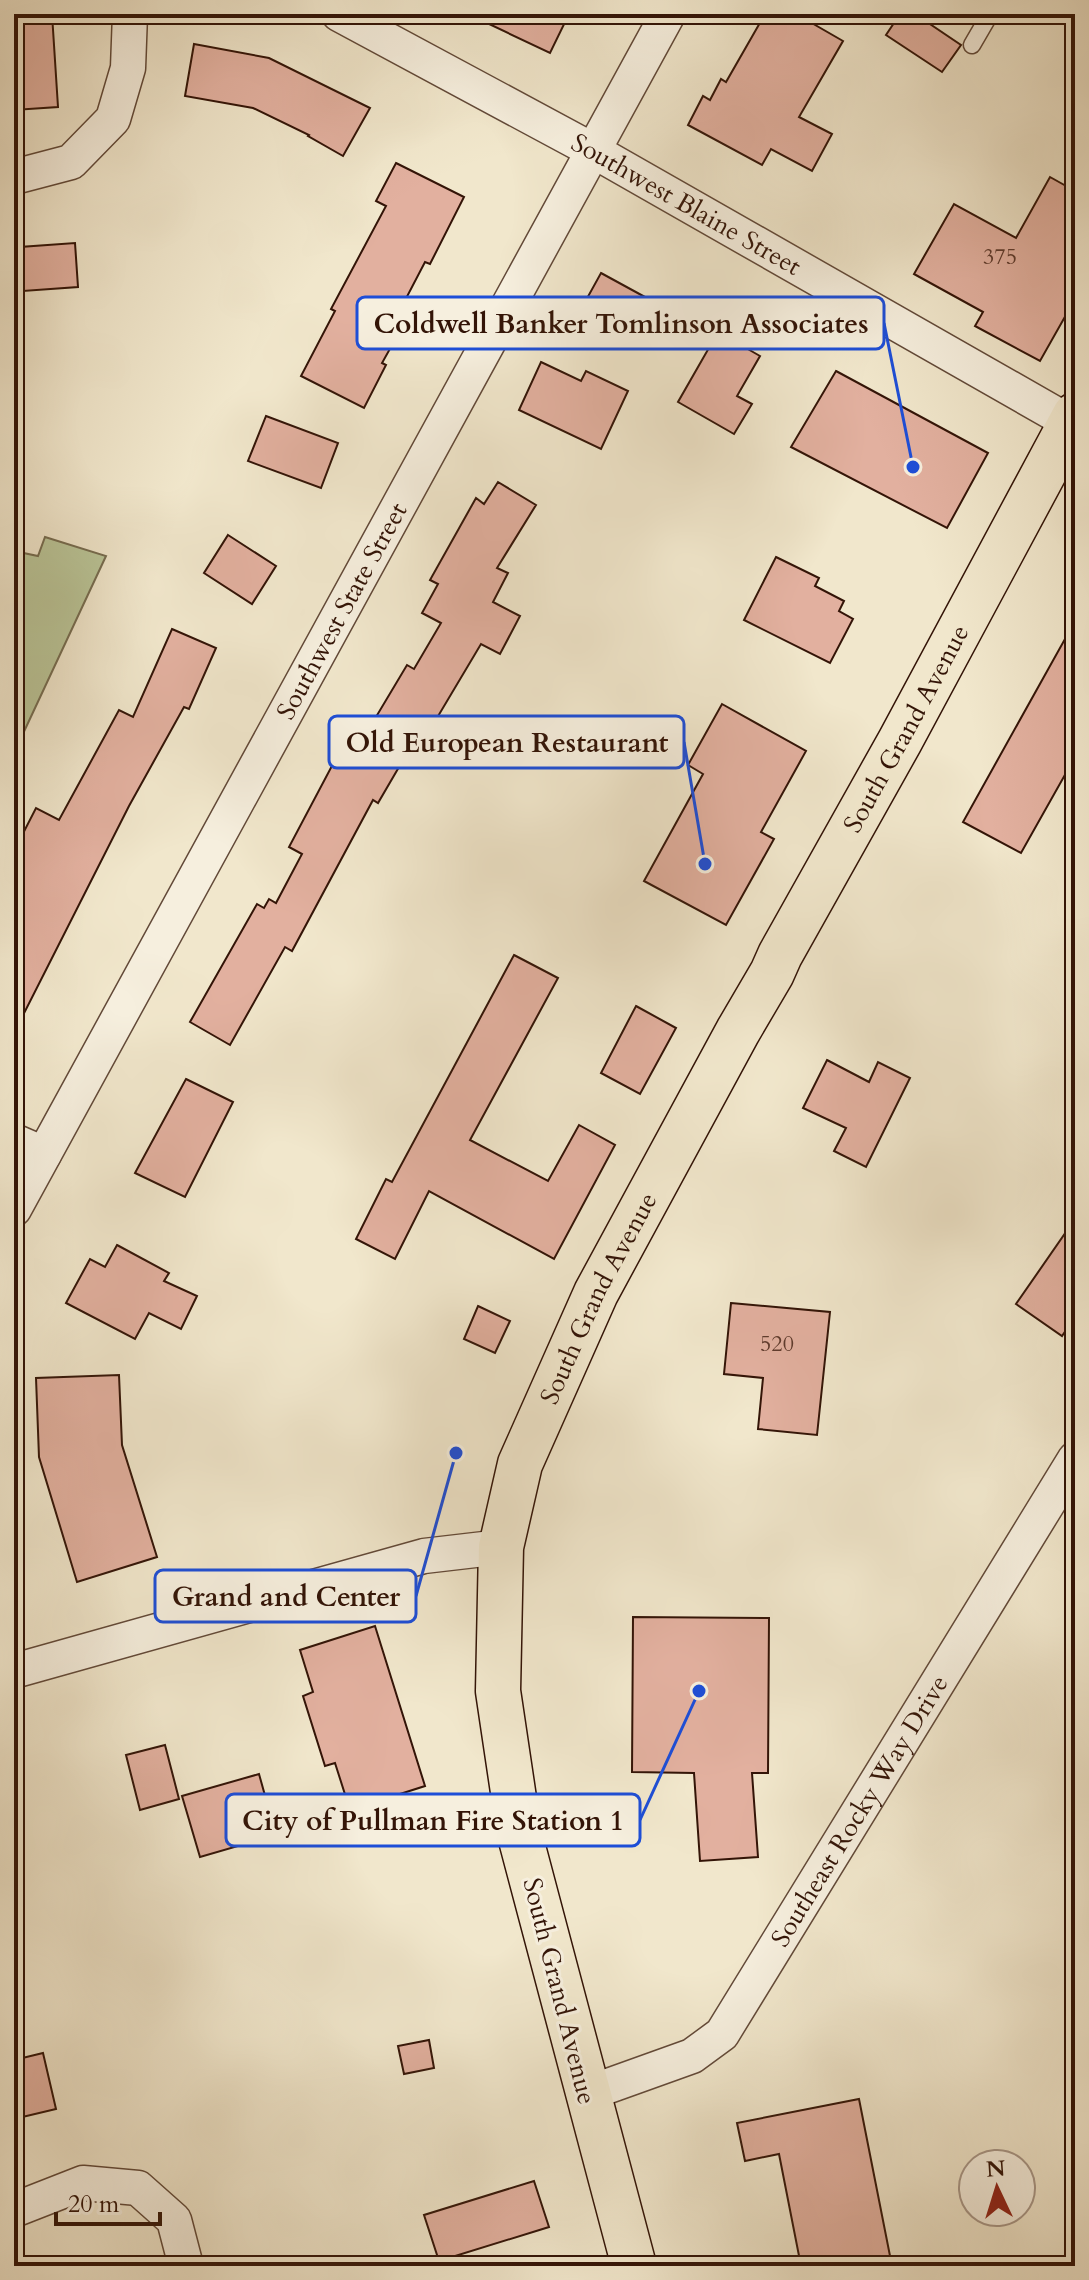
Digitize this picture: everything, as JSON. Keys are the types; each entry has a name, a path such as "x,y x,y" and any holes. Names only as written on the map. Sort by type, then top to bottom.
{"main road":[{"name":"South Grand Avenue","path":"634,2266 519,1832 498,1691 501,1547 520,1464 596,1293 900,741 1073,419"}],"street":[{"path":"14,177 71,162 113,119 128,68 130,14"},
{"name":"Southwest Blaine Street","path":"339,14 592,150 1073,419"},
{"name":"Southwest State Street","path":"14,1209 29,1147 668,14"},
{"name":"Southeast Rocky Way Drive","path":"586,2094 692,2056 722,2034 1066,1488 1075,1459"},
{"path":"15,1668 424,1556 501,1547"},
{"path":"14,2210 83,2183 138,2188 174,2220 186,2266"}],"lane":[{"path":"972,45 990,14"}],"green space":[{"path":"45,537 106,556 14,753 14,551 38,556"}],"building":[{"path":"52,14 58,107 14,110 14,17"},
{"path":"468,14 569,14 550,53"},
{"path":"765,14 796,14 843,41 799,117 832,134 812,171 771,149 762,165 688,125 703,96 710,100 721,79 726,82"},
{"path":"900,14 915,14 961,45 942,72 886,35"},
{"path":"194,44 269,58 370,108 343,156 309,135 253,108 185,96"},
{"path":"396,163 464,197 430,264 425,262 401,308 410,313 382,363 386,365 364,408 301,376 335,311 331,309 386,206 376,201"},
{"path":"1050,177 1075,191 1075,299 1040,361 975,326 983,312 914,274 954,204 1016,238"},
{"path":"75,243 78,287 23,291 20,247"},
{"path":"601,273 645,297 619,344 575,320"},
{"path":"718,332 760,356 737,396 752,404 734,434 678,402"},
{"path":"541,362 581,381 586,371 628,391 601,449 519,410"},
{"path":"836,371 988,453 947,528 791,447"},
{"path":"266,416 338,443 321,488 248,461"},
{"path":"498,482 536,505 497,568 508,573 493,602 520,616 500,654 481,644 434,723 427,719 378,803 373,800 292,951 285,947 230,1045 190,1022 257,904 264,908 269,899 276,903 302,854 289,847 343,745 349,749 368,719 373,722 407,665 414,669 441,623 422,613 438,584 430,580 476,498 484,504"},
{"path":"228,535 276,566 252,604 204,573"},
{"path":"776,557 819,578 815,586 844,601 839,611 853,619 830,663 744,620"},
{"path":"1075,621 1075,757 1021,853 963,822"},
{"path":"172,629 216,648 189,709 184,707 129,806 14,1033 14,851 36,808 59,820 119,710 133,717"},
{"path":"722,704 806,751 761,832 774,839 726,925 644,881 703,774 688,765"},
{"path":"514,955 558,978 470,1140 548,1181 579,1125 615,1145 554,1259 429,1191 395,1259 356,1239 386,1179 392,1182"},
{"path":"636,1006 676,1028 640,1094 601,1073"},
{"path":"827,1060 869,1082 878,1062 910,1078 866,1167 834,1151 846,1128 803,1108"},
{"path":"186,1079 233,1102 185,1197 135,1173"},
{"path":"1075,1219 1075,1317 1062,1336 1016,1304"},
{"path":"117,1245 169,1273 164,1281 197,1296 181,1329 149,1313 135,1339 66,1303 90,1259 105,1267"},
{"path":"731,1303 830,1312 817,1435 758,1429 763,1378 724,1374"},
{"path":"478,1306 510,1321 495,1353 464,1339"},
{"path":"119,1375 122,1445 157,1557 77,1582 39,1457 36,1378"},
{"path":"633,1617 769,1618 768,1773 752,1773 758,1857 700,1861 694,1773 632,1772"},
{"path":"375,1626 425,1786 350,1810 335,1763 325,1766 303,1696 313,1692 300,1650"},
{"path":"165,1745 179,1799 140,1810 126,1755"},
{"path":"259,1774 276,1835 200,1857 182,1796"},
{"path":"429,2040 434,2068 404,2074 398,2046"},
{"path":"43,2053 56,2109 14,2119 14,2060"},
{"path":"859,2099 892,2266 801,2266 779,2154 745,2161 737,2123"},
{"path":"534,2181 549,2227 439,2261 424,2215"}],"place":[{"name":"Coldwell Banker Tomlinson Associates","path":"913,467"},
{"name":"Old European Restaurant","path":"705,864"},
{"name":"Grand and Center","path":"456,1453"},
{"name":"City of Pullman Fire Station 1","path":"699,1691"}]}
